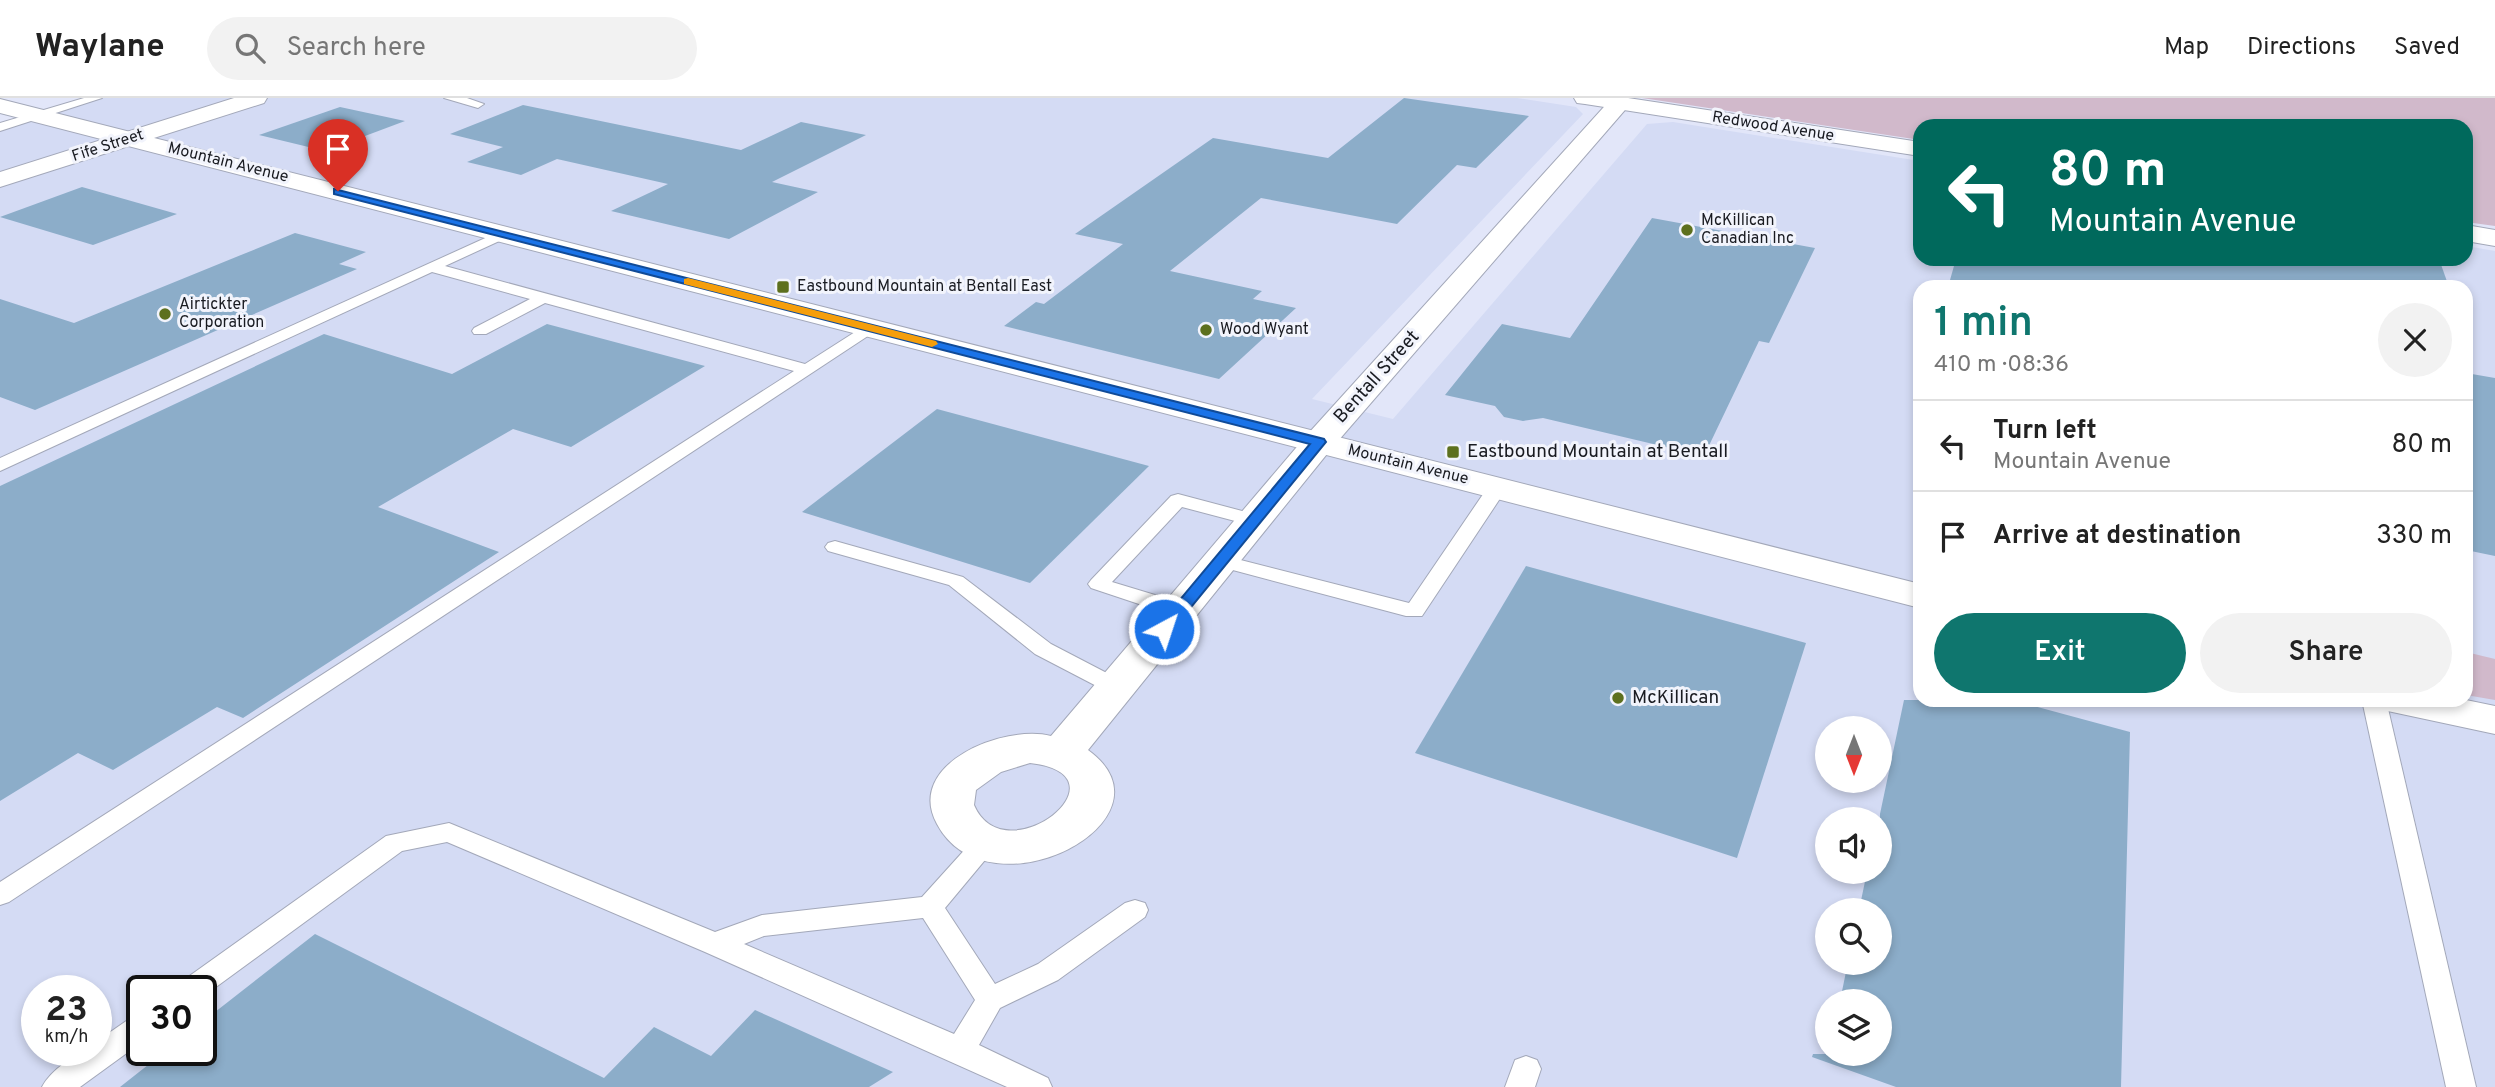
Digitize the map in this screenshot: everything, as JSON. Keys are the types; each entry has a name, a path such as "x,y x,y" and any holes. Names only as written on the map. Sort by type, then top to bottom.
{"street":[{"name":"Fife Street","path":"0,180 256,98"},
{"name":"Redwood Avenue","path":"1585,98 1913,148"},
{"name":"Bentall Street","path":"1061,753 1319,442 1620,103"},
{"name":"Mountain Avenue","path":"0,106 1913,594"},
{"path":"2473,234 2495,238"},
{"path":"2432,707 2495,720"},
{"path":"1030,748 1061,753 1080,764 1091,781 1090,803 1079,821 1059,835 1031,845 987,842 963,828 954,814 953,796 965,774 984,759 1002,751 1030,748"}],"lane":[{"path":"0,125 96,98"},
{"path":"450,98 478,104"},
{"path":"0,465 503,234"},
{"path":"430,267 808,370"},
{"path":"480,331 543,298"},
{"path":"0,895 872,328"},
{"path":"1221,561 1414,611 1497,488"},
{"path":"1180,610 1098,584 1178,500 1254,520"},
{"path":"835,547 956,580 1043,649 1116,687"},
{"path":"2376,707 2461,1087"},
{"path":"212,975 395,843 449,832 960,1050 1037,1087"},
{"path":"715,944 762,926 930,907 987,842"},
{"path":"930,907 990,1000"},
{"path":"960,1050 990,1000 1048,972 1135,910"},
{"path":"57,1087 126,1037"}],"shaded area":[{"path":"92,98 1517,98 1576,107 1583,114 1312,399 1393,419 1647,124 1673,122 1913,160 1913,266 2473,266 2473,247 2495,251 2495,1087 0,1087 0,126"},
{"path":"1642,98 2495,98 2495,226 2473,223 2473,119 1913,119 1913,139"},
{"path":"2473,654 2495,659 2495,700 2473,696"}],"building":[{"path":"1404,98 1529,116 1476,168 1457,165 1397,224 1261,198 1170,271 1262,291 1253,299 1296,308 1219,379 1004,326 1036,302 1044,304 1123,244 1075,234 1213,138 1328,158"},
{"path":"523,105 741,150 801,122 866,135 772,182 818,192 729,239 611,211 668,184 557,159 521,175 467,162 503,147 450,134"},
{"path":"340,107 405,121 325,151 259,135"},
{"path":"82,187 177,214 93,245 0,217"},
{"path":"1652,218 1815,248 1769,343 1759,341 1704,456 1543,418 1523,421 1504,417 1495,406 1445,395 1502,324 1570,338"},
{"path":"295,233 366,252 339,264 357,269 35,410 0,397 0,299 74,323"},
{"path":"1954,266 2442,266 2446,280 1950,280"},
{"path":"547,324 705,366 571,447 513,429 378,507 499,552 243,718 217,707 113,770 78,753 0,801 0,486 324,334 452,374"},
{"path":"2473,374 2495,378 2495,556 2473,551"},
{"path":"937,409 1149,466 1030,583 802,512"},
{"name":"McKillican","path":"1526,566 1806,643 1737,858 1415,753"},
{"path":"1904,700 1913,700 1913,707 2038,707 2130,732 2121,1087 1896,1087 1837,1066 1892,1066 1892,989 1842,989 1845,975 1892,975 1892,898 1862,898 1864,884 1892,884 1892,807 1881,807 1884,793 1892,793 1892,757"},
{"path":"315,934 604,1078 654,1027 711,1056 755,1010 893,1072 869,1087 120,1087 147,1066 217,1066 217,1011"}],"slow traffic":[{"path":"688,281 932,344"}],"place":[{"name":"McKillican Canadian Inc","path":"1687,230"},
{"name":"Eastbound Mountain at Bentall East","path":"783,287"},
{"name":"Airtickter Corporation","path":"165,314"},
{"name":"Wood Wyant","path":"1206,330"},
{"name":"Eastbound Mountain at Bentall","path":"1453,452"},
{"name":"McKillican","path":"1618,698"}],"route":[{"path":"338,191 1319,442 1164,629"}]}
